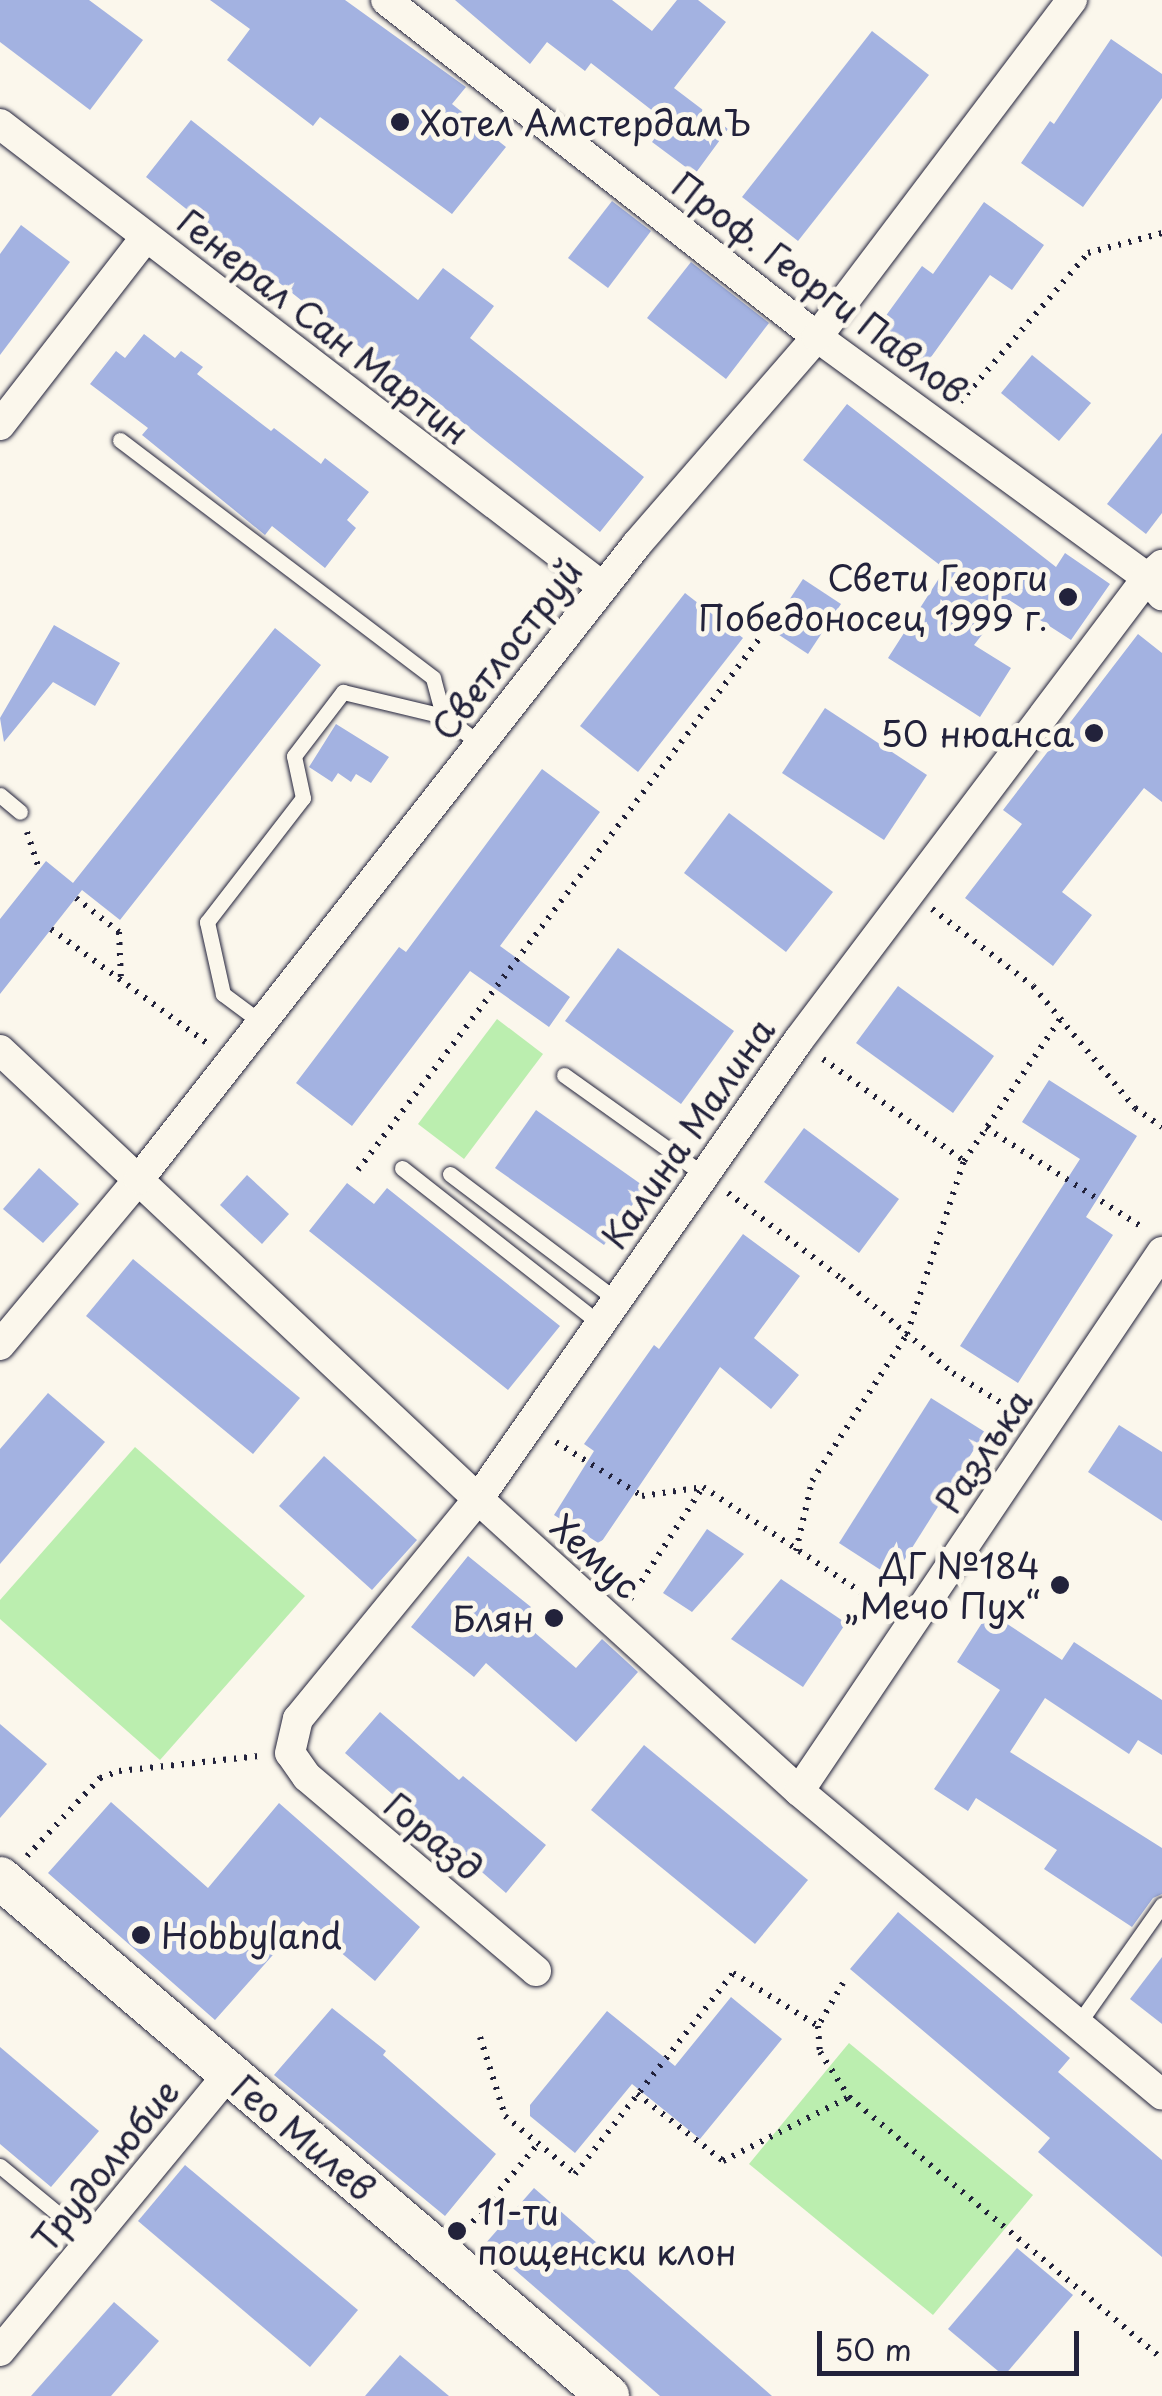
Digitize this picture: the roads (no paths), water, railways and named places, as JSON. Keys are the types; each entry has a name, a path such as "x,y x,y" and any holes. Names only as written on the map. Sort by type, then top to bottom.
{"street":[{"name":"Проф. Георги Павлов","path":"386,0 817,338 1157,579"},
{"name":"Светлоструй","path":"0,1345 139,1179 603,587 817,338 1072,0"},
{"name":"Генерал Сан Мартин","path":"0,124 603,587"},
{"path":"0,425 146,237"},
{"name":"Калина Малина","path":"290,1753 298,1719 478,1499 798,1041 1157,579"},
{"name":"Хемус","path":"0,1050 478,1499 799,1791 1162,2095"},
{"name":"Разлъка","path":"799,1791 1162,1252"},
{"name":"Горазд","path":"290,1753 306,1777 536,1971"},
{"name":"Гео Милев","path":"10,1871 229,2073 608,2396"},
{"name":"Трудолюбие","path":"0,2351 229,2073"}],"lane":[{"path":"120,440 432,678 443,716"},
{"path":"262,1023 223,994 207,922 303,798 294,756 343,692 443,716 479,743"},
{"path":"0,795 20,812"},
{"path":"564,1075 703,1174"},
{"path":"402,1168 607,1311"},
{"path":"450,1174 607,1311"},
{"path":"1078,2024 1162,1906"},
{"path":"0,2166 91,2241"}],"place":[{"name":"Хотел АмстердамЪ","path":"400,122"},
{"name":"Свети Георги Победоносец 1999 г.","path":"1068,597"},
{"name":"50 нюанса","path":"1094,733"},
{"name":"ДГ №184 „Мечо Пух“","path":"1060,1585"},
{"name":"Блян","path":"554,1618"},
{"name":"Hobbyland","path":"141,1935"},
{"name":"11-ти пощенски клон","path":"457,2231"}]}
